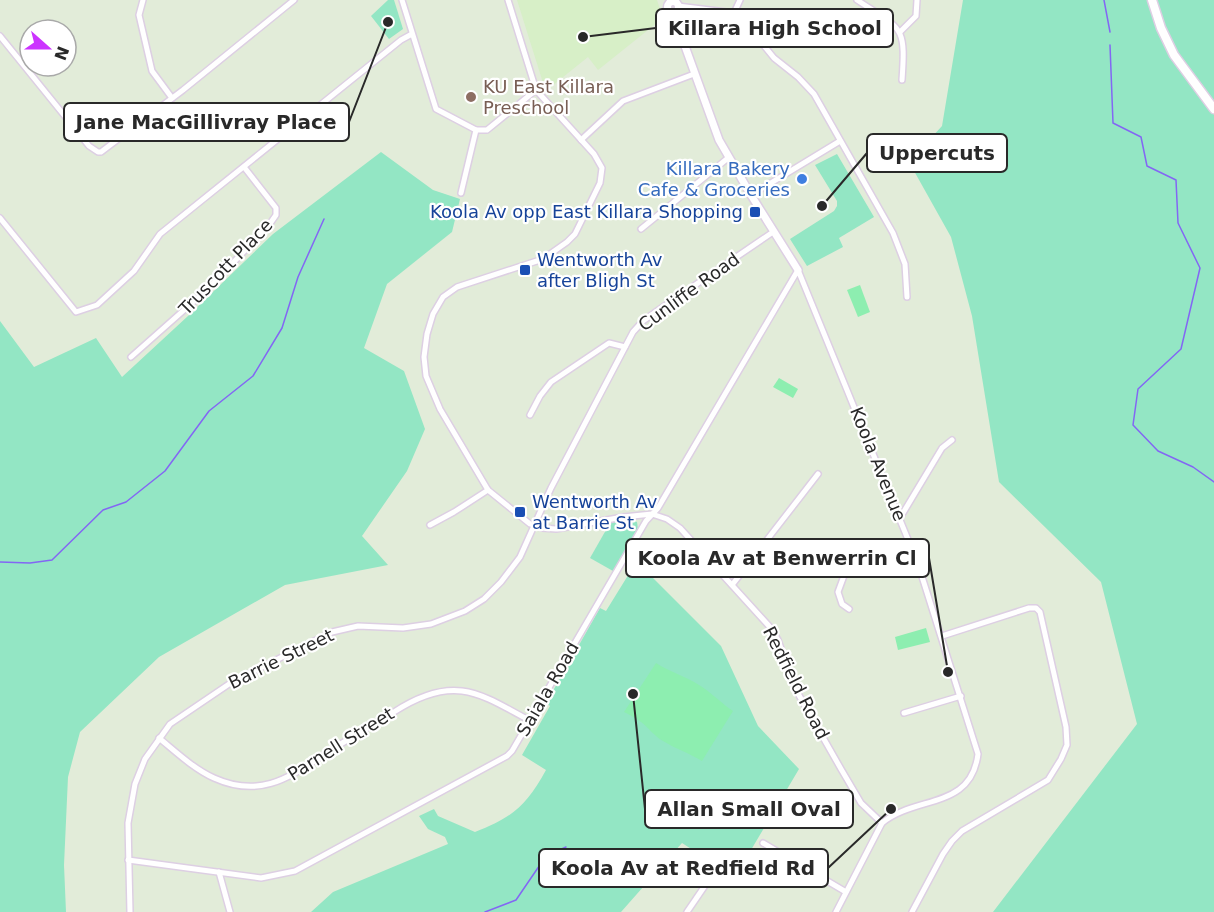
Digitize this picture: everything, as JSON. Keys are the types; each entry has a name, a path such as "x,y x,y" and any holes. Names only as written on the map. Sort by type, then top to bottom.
{"main road":[{"path":"1152,0 1161,28 1174,55 1214,109"}],"street":[{"path":"143,0 139,15 152,71 172,98"},
{"path":"0,36 89,146 98,152 105,151 294,0"},
{"path":"402,0 436,109 476,130 487,130 536,90"},
{"path":"508,0 536,90 599,160 602,176 575,234 567,242 543,259 450,291 439,302 430,324 424,357 429,386 440,410 488,490 534,526 556,529 652,514"},
{"path":"734,13 740,0"},
{"path":"857,0 894,25 900,32 904,44 902,80"},
{"path":"900,32 916,16 917,0"},
{"path":"678,6 673,13 667,9 668,1 675,2 678,6 739,15 774,58 798,77 814,94 892,232 906,264 907,297"},
{"name":"Koola Avenue","path":"673,13 719,140 798,270 918,564 978,754 974,773 963,788 955,793 891,815 882,823"},
{"path":"0,218 76,312 97,305 134,271 160,234 401,40 412,34"},
{"path":"581,140 623,100 694,74"},
{"path":"461,193 476,130"},
{"path":"751,195 840,141"},
{"path":"640,229 728,158"},
{"name":"Truscott Place","path":"131,357 210,288 276,215 276,208 244,167"},
{"name":"Cunliffe Road","path":"530,415 551,382 609,343 625,347 633,332 643,321 773,231"},
{"name":"Saiala Road","path":"128,861 261,878 295,871 507,756 652,514 658,508 798,270"},
{"name":"Barrie Street","path":"130,912 128,823 135,784 145,759 170,724 231,682 332,632 358,626 417,627 465,611 494,590 520,557 550,488 625,347"},
{"path":"900,518 942,448 952,440"},
{"path":"732,585 818,474"},
{"path":"430,525 488,490"},
{"name":"Redfield Road","path":"652,514 667,519 680,528 770,626 778,640 796,690 840,769 861,803 882,823"},
{"path":"849,609 842,603 838,592 845,573 852,566 883,574 918,564"},
{"path":"912,912 951,842 962,831 1048,780 1067,745 1066,727 1040,612 1036,608 1029,608 942,636"},
{"name":"Parnell Street","path":"159,738 202,772 216,779 244,787 261,787 276,783 305,768 411,701 436,692 463,691 485,698 529,720"},
{"path":"904,713 960,696"},
{"path":"836,912 882,823"},
{"path":"763,843 846,892"},
{"path":"691,911 715,871"},
{"path":"219,872 230,912"}],"shaded area":[{"path":"388,0 394,0 403,29 389,39 371,16"},
{"path":"517,0 657,0 663,18 598,70 588,57 547,90"},
{"path":"963,0 1214,0 1214,912 993,912 1137,724 1101,582 999,482 972,316 951,237 909,162 942,126"},
{"path":"381,152 433,190 460,199 452,232 387,284 364,348 404,371 425,429 407,471 362,536 388,565 285,585 159,657 80,732 68,777 64,865 66,912 0,912 0,321 34,367 96,338 122,377 273,234"},
{"path":"837,154 874,217 839,238 843,247 807,266 790,239 834,211 837,206 837,201 815,165"},
{"path":"630,519 637,522 638,529 613,571 590,558 610,523"},
{"path":"635,564 647,572 721,646 758,726 799,769 735,877 682,843 621,912 311,912 333,892 448,844 445,837 428,829 419,816 434,809 438,816 475,832 509,815 525,801 546,770 522,755 550,706 546,703 600,608 606,611"}],"green space":[{"path":"860,285 870,312 858,317 847,290"},
{"path":"779,378 798,389 793,398 773,387"},
{"path":"926,628 930,642 898,650 895,637"},
{"path":"656,663 699,685 733,711 702,761 660,739 639,721 624,712"}],"waterway":[{"path":"1104,0 1110,32"},
{"path":"1110,45 1113,123 1141,137 1147,166 1176,180 1178,223 1200,268 1181,349 1138,389 1133,425 1158,451 1193,467 1214,482"},
{"path":"0,562 30,563 52,560 103,510 126,502 165,471 209,411 253,376 282,328 298,277 324,219"},
{"path":"485,912 516,900 546,856 566,847"}],"place":[{"name":"Jane MacGillivray Place","path":"388,22"},
{"name":"Killara High School","path":"583,37"},
{"name":"KU East Killara Preschool","path":"471,97"},
{"name":"Killara Bakery Cafe & Groceries","path":"802,179"},
{"name":"Uppercuts","path":"822,206"},
{"name":"Koola Av opp East Killara Shopping","path":"755,212"},
{"name":"Wentworth Av after Bligh St","path":"525,270"},
{"name":"Wentworth Av at Barrie St","path":"520,512"},
{"name":"Koola Av at Benwerrin Cl","path":"948,672"},
{"name":"Allan Small Oval","path":"633,694"},
{"name":"Koola Av at Redfield Rd","path":"891,809"}]}
